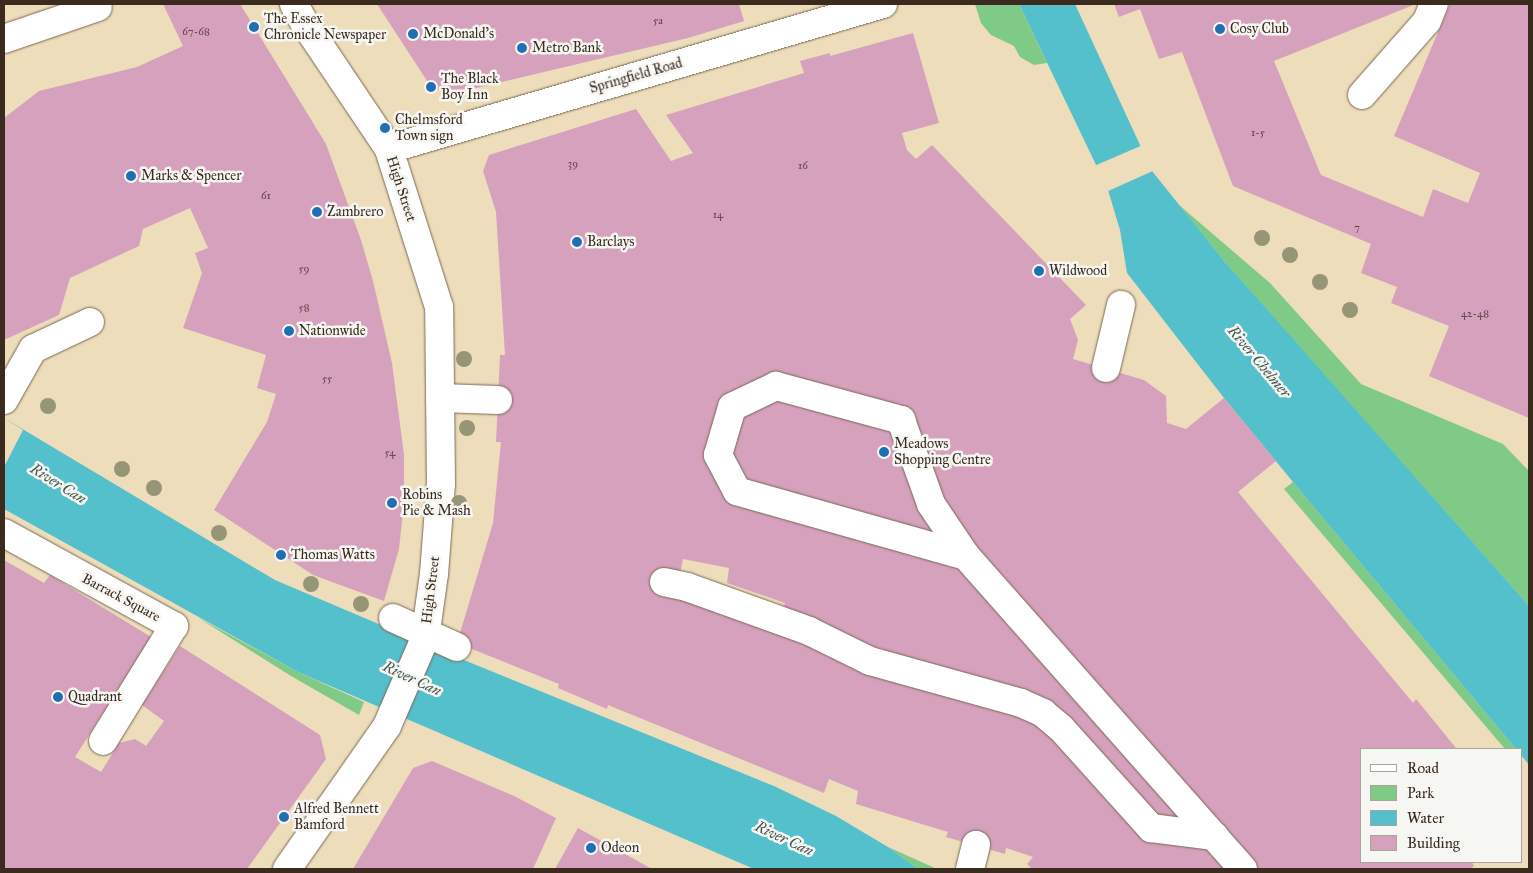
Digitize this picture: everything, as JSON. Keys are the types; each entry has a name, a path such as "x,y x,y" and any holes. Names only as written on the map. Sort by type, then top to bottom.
{"street":[{"name":"High Street","path":"287,869 387,726 425,635 434,574 441,484 439,307 388,149 305,24 294,4"},
{"name":"Springfield Road","path":"388,149 883,4"},
{"path":"1362,95 1427,21 1434,4"},
{"path":"4,39 98,7"},
{"path":"1106,368 1121,305"},
{"path":"4,400 34,349 90,322"},
{"path":"966,556 737,491 718,455 732,407 776,386 900,420 931,504 966,556 1243,869"},
{"path":"440,398 498,400"},
{"name":"Barrack Square","path":"4,533 174,626 103,740"},
{"path":"664,582 687,587 809,631 870,661 1021,703 1043,713 1061,728 1151,828 1214,836"},
{"name":"High Street","path":"393,618 425,635 456,647"}],"green space":[{"path":"975,4 1019,4 1047,63 1034,65 1020,57 1014,46 991,35 981,23"},
{"path":"1179,205 1270,283 1361,384 1503,444 1529,471 1529,606 1291,338 1225,262"},
{"path":"1293,482 1515,748 1504,748 1284,489"},
{"path":"197,617 298,672 364,702 359,715 291,676"},
{"path":"888,847 937,869 918,869"}],"water":[{"name":"River Chelmer","path":"1019,4 1075,4 1152,171 1225,262 1529,606 1529,765 1523,757 1523,748 1515,748 1293,482 1224,398 1127,273 1120,230 1108,190"},
{"name":"River Can","path":"4,418 275,580 454,656 774,786 836,816 888,847 918,869 754,869 298,672 4,509"}],"pier":[{"path":"1143,145 1155,170 1106,192 1094,166"},
{"path":"4,418 23,430 4,467"}],"building":[{"path":"163,4 240,4 326,144 361,240 373,281 392,363 404,455 404,503 399,549 384,601 313,575 214,510 267,422 276,394 257,388 266,355 183,328 202,273 195,253 208,248 190,208 143,229 139,246 70,278 59,315 4,340 4,118 39,91 137,67 183,46"},
{"name":"Metro Bank","path":"377,4 739,4 744,21 688,38 451,94 431,87"},
{"path":"1114,4 1416,4 1274,61 1321,175 1423,217 1433,189 1468,203 1480,173 1394,136 1450,4 1529,4 1529,418 1429,376 1449,326 1391,303 1397,287 1361,273 1371,244 1233,186 1182,52 1159,59 1140,9 1119,17"},
{"name":"Meadows Shopping Centre","path":"913,33 939,123 902,133 907,150 916,159 932,145 1086,305 1070,319 1078,340 1073,359 1144,380 1166,396 1167,423 1186,429 1224,398 1276,461 1238,492 1413,703 1416,699 1456,748 1360,748 1360,863 1472,863 1474,866 1470,869 1032,869 1027,864 1033,857 1006,848 1005,854 946,837 948,832 856,804 858,791 829,779 824,793 608,705 607,709 558,688 559,684 457,643 493,523 501,442 496,442 500,355 505,355 496,212 483,171 489,155 636,109 671,161 693,153 666,115 804,73 800,61 830,53 830,56","holes":["683,559 729,568 727,583 785,603 783,610 680,573"]},
{"name":"Quadrant","path":"4,560 44,583 50,575 151,637 75,757 101,772 119,743 135,739 146,746 164,721 142,705 180,646 320,735 326,759 247,869 4,869"},
{"path":"432,761 514,796 556,818 533,869 353,869 413,768"},
{"name":"Odeon","path":"578,828 652,869 555,869"}],"place":[{"name":"The Essex Chronicle Newspaper","path":"254,27"},
{"name":"Cosy Club","path":"1220,29"},
{"name":"McDonald's","path":"413,34"},
{"name":"Metro Bank","path":"522,48"},
{"name":"The Black Boy Inn","path":"431,87"},
{"name":"Chelmsford Town sign","path":"385,128"},
{"name":"Marks & Spencer","path":"131,176"},
{"name":"Zambrero","path":"317,212"},
{"name":"Barclays","path":"577,242"},
{"name":"Wildwood","path":"1039,271"},
{"name":"Nationwide","path":"289,331"},
{"name":"Meadows Shopping Centre","path":"884,452"},
{"name":"Robins Pie & Mash","path":"392,503"},
{"name":"Thomas Watts","path":"281,555"},
{"name":"Quadrant","path":"58,697"},
{"name":"Alfred Bennett Bamford","path":"284,817"},
{"name":"Odeon","path":"591,848"}]}
